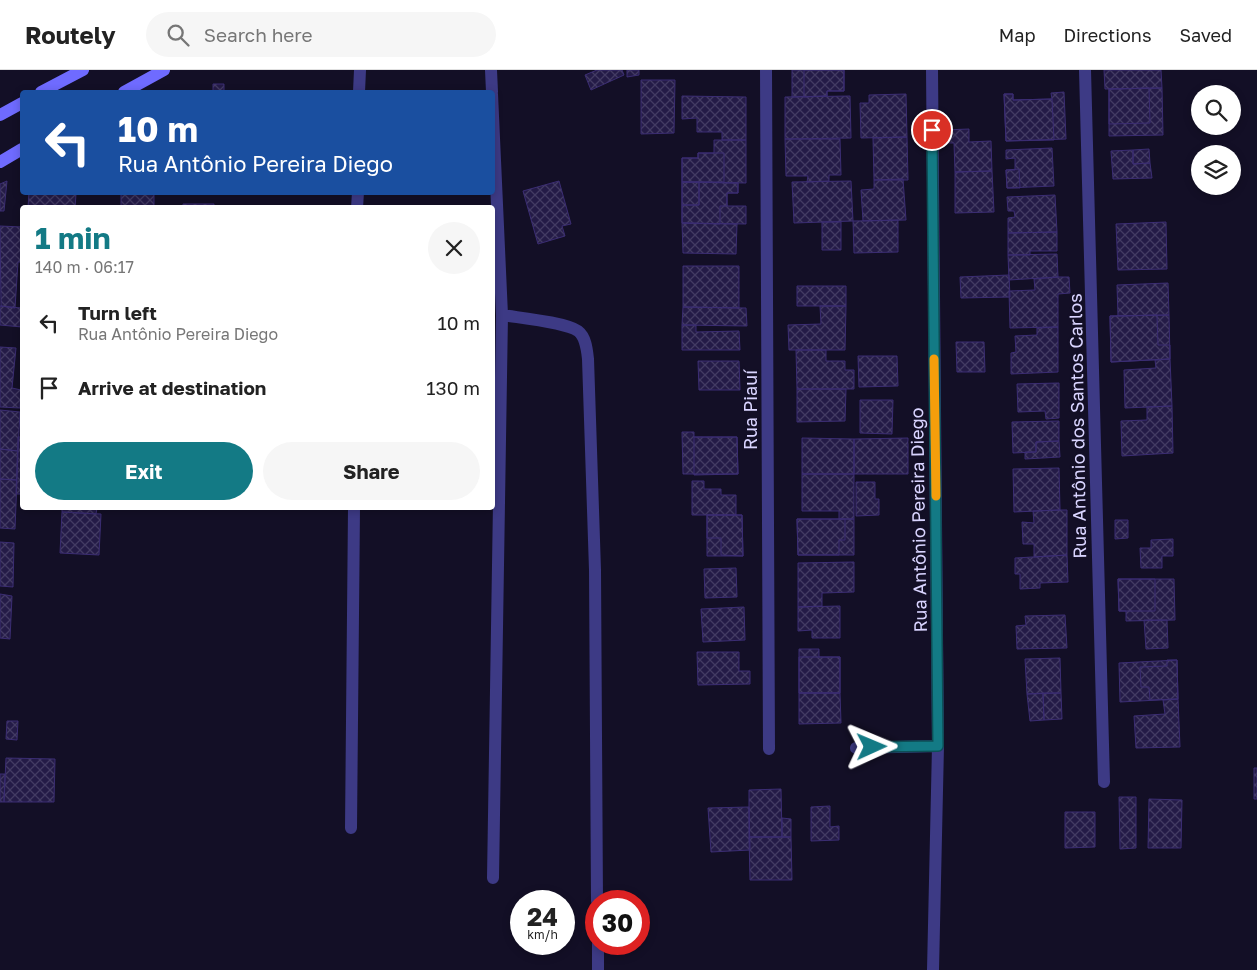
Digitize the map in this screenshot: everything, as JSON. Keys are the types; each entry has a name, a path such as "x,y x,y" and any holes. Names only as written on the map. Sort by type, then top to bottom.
{"main road":[{"path":"45,90 82,70"},
{"path":"128,90 164,70"},
{"path":"0,115 20,104"},
{"path":"0,162 20,150"}],"street":[{"path":"360,70 360,90"},
{"path":"492,70 492,90"},
{"name":"Rua Piauí","path":"766,70 768,749"},
{"name":"Rua Antônio Pereira Diego","path":"932,70 938,746 933,970"},
{"name":"Rua Antônio dos Santos Carlos","path":"1085,70 1104,782"},
{"path":"493,878 502,315 495,160"},
{"path":"502,315 566,326 578,332 585,342 588,359 595,570 597,890"},
{"path":"351,828 354,510"},
{"path":"856,748 938,746"},
{"path":"598,955 598,970"}],"building":[{"path":"597,70 622,70 624,75 591,90 585,75"},
{"path":"627,70 639,70 639,75 627,77"},
{"path":"792,70 844,70 844,91 827,91 827,96 792,97"},
{"path":"804,70 844,70 844,91 827,91 827,96 804,97"},
{"path":"1104,70 1161,70 1162,88 1105,89"},
{"path":"641,80 675,80 674,133 641,134"},
{"path":"213,84 224,84 224,90 213,90"},
{"path":"1149,88 1150,123 1109,124 1109,89"},
{"path":"1162,88 1163,135 1109,136 1109,89"},
{"path":"1064,92 1066,139 1006,141 1004,94 1013,94 1013,100 1052,99 1051,93"},
{"path":"906,94 907,137 861,138 860,103 869,103 869,95"},
{"path":"1004,94 1013,94 1013,100 1052,99 1054,140 1006,141"},
{"path":"682,96 746,97 746,140 722,140 722,132 697,132 697,118 682,119"},
{"path":"850,96 851,138 785,139 785,97"},
{"path":"969,129 969,142 991,141 992,171 955,172 954,143 945,143 944,130"},
{"path":"907,137 908,180 874,180 873,138"},
{"path":"785,139 840,139 841,175 829,175 829,181 807,182 808,176 786,176"},
{"path":"714,140 746,140 746,183 682,182 682,158 698,158 698,153 714,153"},
{"path":"1052,148 1054,186 1007,188 1006,170 1015,170 1015,158 1006,159 1006,150"},
{"path":"1149,149 1150,163 1133,164 1133,150"},
{"path":"1133,150 1133,164 1150,163 1152,178 1113,179 1111,151"},
{"path":"698,153 724,153 724,182 682,182 682,158 698,158"},
{"path":"1019,169 1020,188 1007,188 1006,170"},
{"path":"992,171 994,212 955,213 955,172"},
{"path":"903,179 906,220 863,221 861,190 874,189 874,180"},
{"path":"7,181 4,211 0,211 0,184"},
{"path":"559,181 571,224 562,226 565,236 538,244 523,191"},
{"path":"851,181 853,221 794,223 792,182"},
{"path":"682,182 699,182 699,205 682,205"},
{"path":"682,182 738,183 738,193 727,193 727,206 746,206 746,224 682,223"},
{"path":"699,182 738,183 738,193 727,193 727,206 720,206 720,224 682,223 682,205 699,205"},
{"path":"29,195 76,195 75,205 28,205"},
{"path":"121,195 154,195 154,205 121,205"},
{"path":"1055,195 1057,232 1008,233 1008,218 1015,217 1014,211 1008,211 1007,197"},
{"path":"183,204 214,204 214,205"},
{"path":"898,220 898,252 854,253 853,221"},
{"path":"822,222 841,222 841,250 822,250"},
{"path":"1166,222 1167,269 1118,270 1116,224"},
{"path":"682,223 737,224 736,254 683,253"},
{"path":"0,226 20,227 20,262 18,262 15,308 1,306"},
{"path":"1057,232 1057,251 1030,251 1030,255 1008,255 1008,233"},
{"path":"1057,254 1058,277 1009,280 1008,255"},
{"path":"683,266 739,266 739,308 683,307"},
{"path":"1009,275 1010,297 961,298 960,277"},
{"path":"1069,277 1070,293 1058,294 1058,327 1010,328 1009,291 1035,290 1034,279"},
{"path":"1168,283 1169,315 1118,316 1117,285"},
{"path":"797,286 846,286 846,306 797,306"},
{"path":"0,306 20,308 20,327 0,325"},
{"path":"820,306 846,306 845,350 789,350 788,325 821,324"},
{"path":"683,307 746,308 747,326 682,325"},
{"path":"1157,315 1158,345 1170,345 1170,359 1111,362 1110,316"},
{"path":"1169,315 1170,359 1111,362 1110,316"},
{"path":"682,325 696,325 696,332 739,331 740,350 682,350"},
{"path":"1058,327 1058,372 1011,374 1011,353 1016,352 1015,336 1037,335 1037,328"},
{"path":"956,342 984,342 985,372 957,372"},
{"path":"0,347 16,348 12,388 20,390 20,408 0,407"},
{"path":"796,350 826,350 826,361 845,361 845,370 854,370 854,389 797,389"},
{"path":"858,356 897,356 898,386 859,387"},
{"path":"1170,359 1172,406 1125,408 1124,370 1156,368 1155,360"},
{"path":"698,361 739,361 740,390 699,390"},
{"path":"1059,383 1059,418 1046,419 1045,411 1018,412 1017,384"},
{"path":"797,389 846,389 845,421 797,422"},
{"path":"860,400 893,400 892,434 860,433"},
{"path":"1172,406 1173,453 1122,456 1121,421 1147,420 1147,407"},
{"path":"0,410 20,412 18,451 0,449"},
{"path":"1059,421 1059,441 1036,442 1036,452 1013,453 1012,422"},
{"path":"682,432 694,432 694,437 737,437 738,474 683,474"},
{"path":"18,437 20,437 20,494 16,494"},
{"path":"694,437 737,437 738,474 694,475"},
{"path":"802,438 854,439 854,474 802,474"},
{"path":"908,438 908,474 854,474 854,439"},
{"path":"1059,441 1060,457 1025,459 1025,452 1036,452 1036,442"},
{"path":"0,449 18,451 17,480 0,479"},
{"path":"1059,468 1060,510 1014,512 1013,469"},
{"path":"802,474 854,474 854,519 839,519 839,511 802,511"},
{"path":"0,479 17,480 15,529 0,528"},
{"path":"692,481 704,481 704,489 721,489 721,495 736,495 736,515 692,515"},
{"path":"856,482 875,482 875,499 879,499 879,515 856,516"},
{"path":"62,510 97,510 96,514 62,512"},
{"path":"1067,510 1067,555 1034,557 1034,544 1023,544 1022,522 1034,523 1033,511"},
{"path":"62,512 101,514 99,555 60,553"},
{"path":"707,515 742,515 743,556 721,555 721,538 707,538"},
{"path":"707,515 742,515 743,556 707,556"},
{"path":"797,519 845,519 845,540 839,540 839,555 798,555"},
{"path":"797,519 854,519 854,555 798,555"},
{"path":"1115,520 1128,520 1128,538 1115,539"},
{"path":"1173,539 1173,556 1162,556 1162,568 1141,568 1140,548 1151,548 1151,540"},
{"path":"0,542 14,543 13,587 0,586"},
{"path":"1067,555 1068,582 1040,583 1040,588 1020,589 1020,574 1015,574 1015,558"},
{"path":"854,562 854,592 822,593 822,606 798,607 798,563"},
{"path":"736,568 737,597 705,598 704,569"},
{"path":"1118,579 1155,579 1155,611 1119,611"},
{"path":"1118,579 1174,579 1175,620 1126,621 1126,611 1119,611"},
{"path":"0,594 12,596 10,639 0,638"},
{"path":"840,606 840,638 812,638 812,630 798,631 798,607"},
{"path":"744,607 745,640 703,642 701,609"},
{"path":"1065,615 1067,648 1017,649 1016,626 1026,625 1025,616"},
{"path":"1144,620 1167,620 1168,648 1146,649"},
{"path":"799,649 819,649 819,657 840,657 840,693 799,693"},
{"path":"697,652 739,652 739,671 750,671 750,684 698,685"},
{"path":"799,657 840,657 840,693 799,693"},
{"path":"1060,658 1061,693 1027,694 1025,659"},
{"path":"1167,660 1177,660 1178,699 1150,700 1149,687 1141,687 1140,667 1167,666"},
{"path":"1177,660 1178,699 1120,702 1119,663"},
{"path":"799,693 840,693 841,723 799,724"},
{"path":"1043,693 1044,720 1030,721 1027,694"},
{"path":"1043,693 1061,693 1062,719 1044,720"},
{"path":"1178,699 1180,747 1136,748 1134,716 1165,714 1163,700"},
{"path":"7,721 18,721 17,740 6,739"},
{"path":"6,758 55,759 54,802 4,802"},
{"path":"1254,768 1257,768 1257,799 1254,799"},
{"path":"0,774 5,774 4,802 0,802"},
{"path":"781,789 782,837 749,837 749,790"},
{"path":"1119,797 1136,797 1136,848 1120,849"},
{"path":"1149,799 1182,800 1181,848 1148,848"},
{"path":"830,806 830,827 839,826 839,840 811,841 811,807"},
{"path":"749,807 750,850 711,852 708,808"},
{"path":"1065,812 1095,812 1095,847 1065,848"},
{"path":"782,818 791,819 791,837 782,837"},
{"path":"749,837 791,837 792,880 750,880"}],"slow traffic":[{"path":"934,359 936,496"}],"route":[{"path":"872,747 938,746 932,130"}]}
